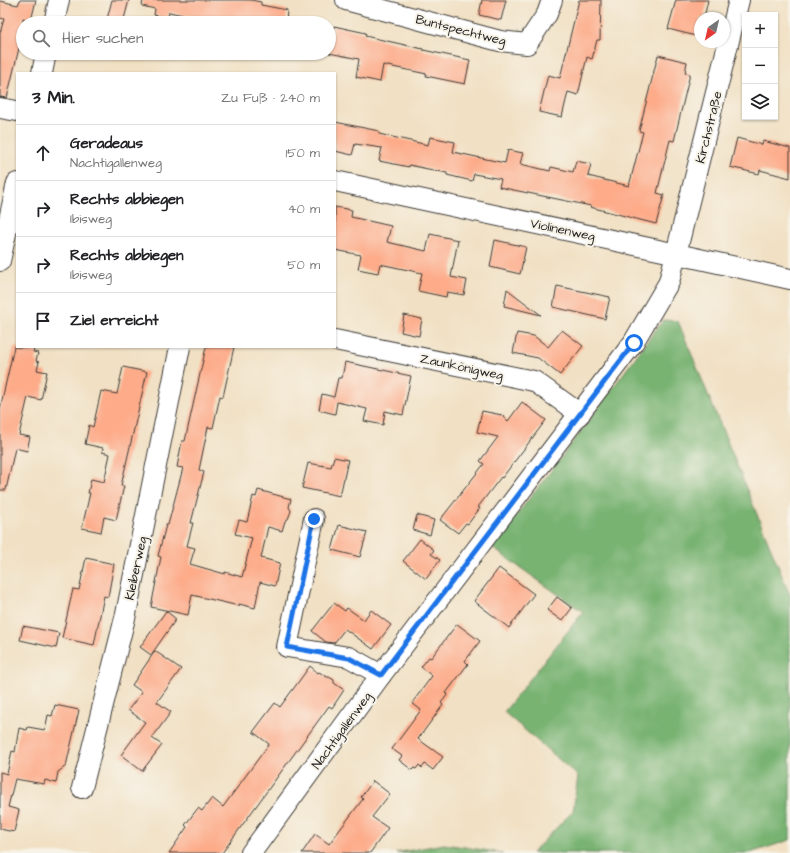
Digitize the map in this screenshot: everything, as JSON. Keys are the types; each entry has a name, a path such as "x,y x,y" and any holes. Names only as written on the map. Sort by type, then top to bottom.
{"street":[{"path":"56,16 59,0"},
{"name":"Buntspechtweg","path":"346,0 500,41 527,44 547,14 552,0"},
{"name":"Kirchstraße","path":"677,254 739,0"},
{"path":"42,72 45,60"},
{"path":"0,108 16,111"},
{"name":"Violinenweg","path":"336,181 790,279"},
{"path":"0,261 16,187"},
{"name":"Nachtigallenweg","path":"251,853 381,675 634,343 670,282 677,254"},
{"name":"Zaunkönigweg","path":"336,340 534,381 580,414"},
{"name":"Kleiberweg","path":"82,788 126,614 180,348"},
{"path":"314,519 287,647 349,658 381,675"}],"green space":[{"path":"663,320 678,321 790,595 790,840 750,853 532,853 573,811 578,776 504,712 583,612 491,547 552,470"},
{"path":"444,844 503,853 396,853"}],"building":[{"path":"20,0 36,0 32,16 16,16 16,60 7,98 0,97 0,33 4,19 0,18 0,1 18,5"},
{"path":"112,0 129,0 125,16 108,16"},
{"path":"143,0 251,0 261,2 261,5 287,10 287,16 188,16 169,12 168,16 159,16 154,15 155,9 142,6"},
{"path":"482,0 506,0 501,20 479,15"},
{"path":"579,0 601,0 600,40 597,40 592,59 587,57 578,95 568,92 562,117 539,112 548,75 560,78"},
{"path":"676,0 708,0 705,12 694,12 694,36 668,29"},
{"path":"336,26 366,33 365,36 470,60 465,84 383,65 380,82 356,77 359,59 336,54"},
{"path":"658,55 687,62 685,73 690,74 674,141 670,140 657,193 664,195 656,224 590,207 591,206 499,187 501,179 474,174 472,181 447,175 447,173 409,165 409,167 379,161 382,148 355,144 352,155 336,151 336,122 379,131 379,134 428,145 430,137 455,142 453,152 505,163 508,150 523,153 520,164 550,171 551,167 573,172 576,161 591,164 588,176 629,186 643,132 639,131"},
{"path":"737,138 762,145 763,141 790,148 790,178 760,170 759,174 730,167"},
{"path":"336,207 352,210 351,217 391,226 387,242 426,251 430,234 458,240 451,277 467,280 464,295 447,292 446,297 418,291 422,273 380,264 378,273 358,269 361,255 336,250"},
{"path":"495,240 526,247 520,274 490,267"},
{"path":"557,286 610,297 605,319 553,307"},
{"path":"507,289 541,315 504,306"},
{"path":"404,315 422,319 419,336 401,332"},
{"path":"562,330 583,346 560,375 538,358 513,353 517,333 534,336 548,347"},
{"path":"14,347 35,348 33,352 38,353 36,361 39,362 37,370 47,372 41,400 28,397 19,435 30,437 27,451 15,448 6,490 0,490 0,409"},
{"path":"206,348 234,348 223,397 220,396 213,428 208,427 199,470 204,472 191,523 193,523 187,546 195,548 190,564 225,574 225,572 242,577 252,538 235,534 239,520 247,522 253,496 256,497 258,490 291,499 289,507 291,511 288,519 285,521 282,531 268,527 261,558 280,563 275,586 260,582 255,608 239,604 239,606 192,595 188,615 151,607 161,557 158,556 183,468 177,467 182,441 185,441"},
{"path":"345,362 411,376 403,415 385,411 383,425 364,421 367,409 337,402 335,414 319,410 322,394 334,397 338,378 342,378"},
{"path":"123,367 147,372 121,486 124,486 116,520 104,517 101,532 82,528 90,493 88,493 91,479 104,482 110,454 102,452 103,448 85,444 89,425 93,427 101,391 117,394"},
{"path":"522,402 546,420 478,507 480,508 468,524 466,523 458,533 440,520 484,464 480,461 498,437 477,432 482,411 502,415 508,421"},
{"path":"334,457 348,460 340,496 302,488 308,463 331,467"},
{"path":"417,515 434,520 430,535 413,530"},
{"path":"339,525 367,532 360,557 332,550"},
{"path":"420,539 434,550 431,554 440,560 426,579 403,561"},
{"path":"86,558 114,564 108,597 104,596 94,645 62,638 73,589 79,590"},
{"path":"499,568 534,594 509,628 474,601"},
{"path":"557,597 572,608 562,621 547,610"},
{"path":"334,603 345,611 347,608 364,620 371,610 391,625 373,649 345,629 334,643 326,642 312,631"},
{"path":"166,611 176,619 151,655 140,647"},
{"path":"457,624 480,641 465,661 468,664 446,693 448,694 441,703 443,705 418,739 443,757 433,770 425,764 422,768 419,765 416,769 414,768 412,770 399,760 402,756 392,749 421,710 412,703 432,676 421,667 429,657 431,658"},
{"path":"23,626 59,633 56,648 20,640"},
{"path":"155,651 181,669 157,702 171,712 152,738 162,745 142,771 121,755 145,722 128,710 142,692 132,685"},
{"path":"310,666 318,673 319,672 334,680 334,683 344,690 332,708 329,706 222,853 169,853 187,827 185,825 198,808 202,811 212,798 223,807 269,744 253,732 275,703 280,707"},
{"path":"55,705 79,710 66,766 58,772 56,783 45,780 44,784 15,779 8,807 19,810 14,832 0,829 0,772 7,774 12,751 15,752 19,728 27,730 28,727 45,730 48,715 52,716"},
{"path":"373,781 390,794 372,817 388,828 370,853 302,853 315,834 329,844 363,799 361,797"}],"route":[{"path":"314,519 287,647 349,658 381,675 634,343"}]}
